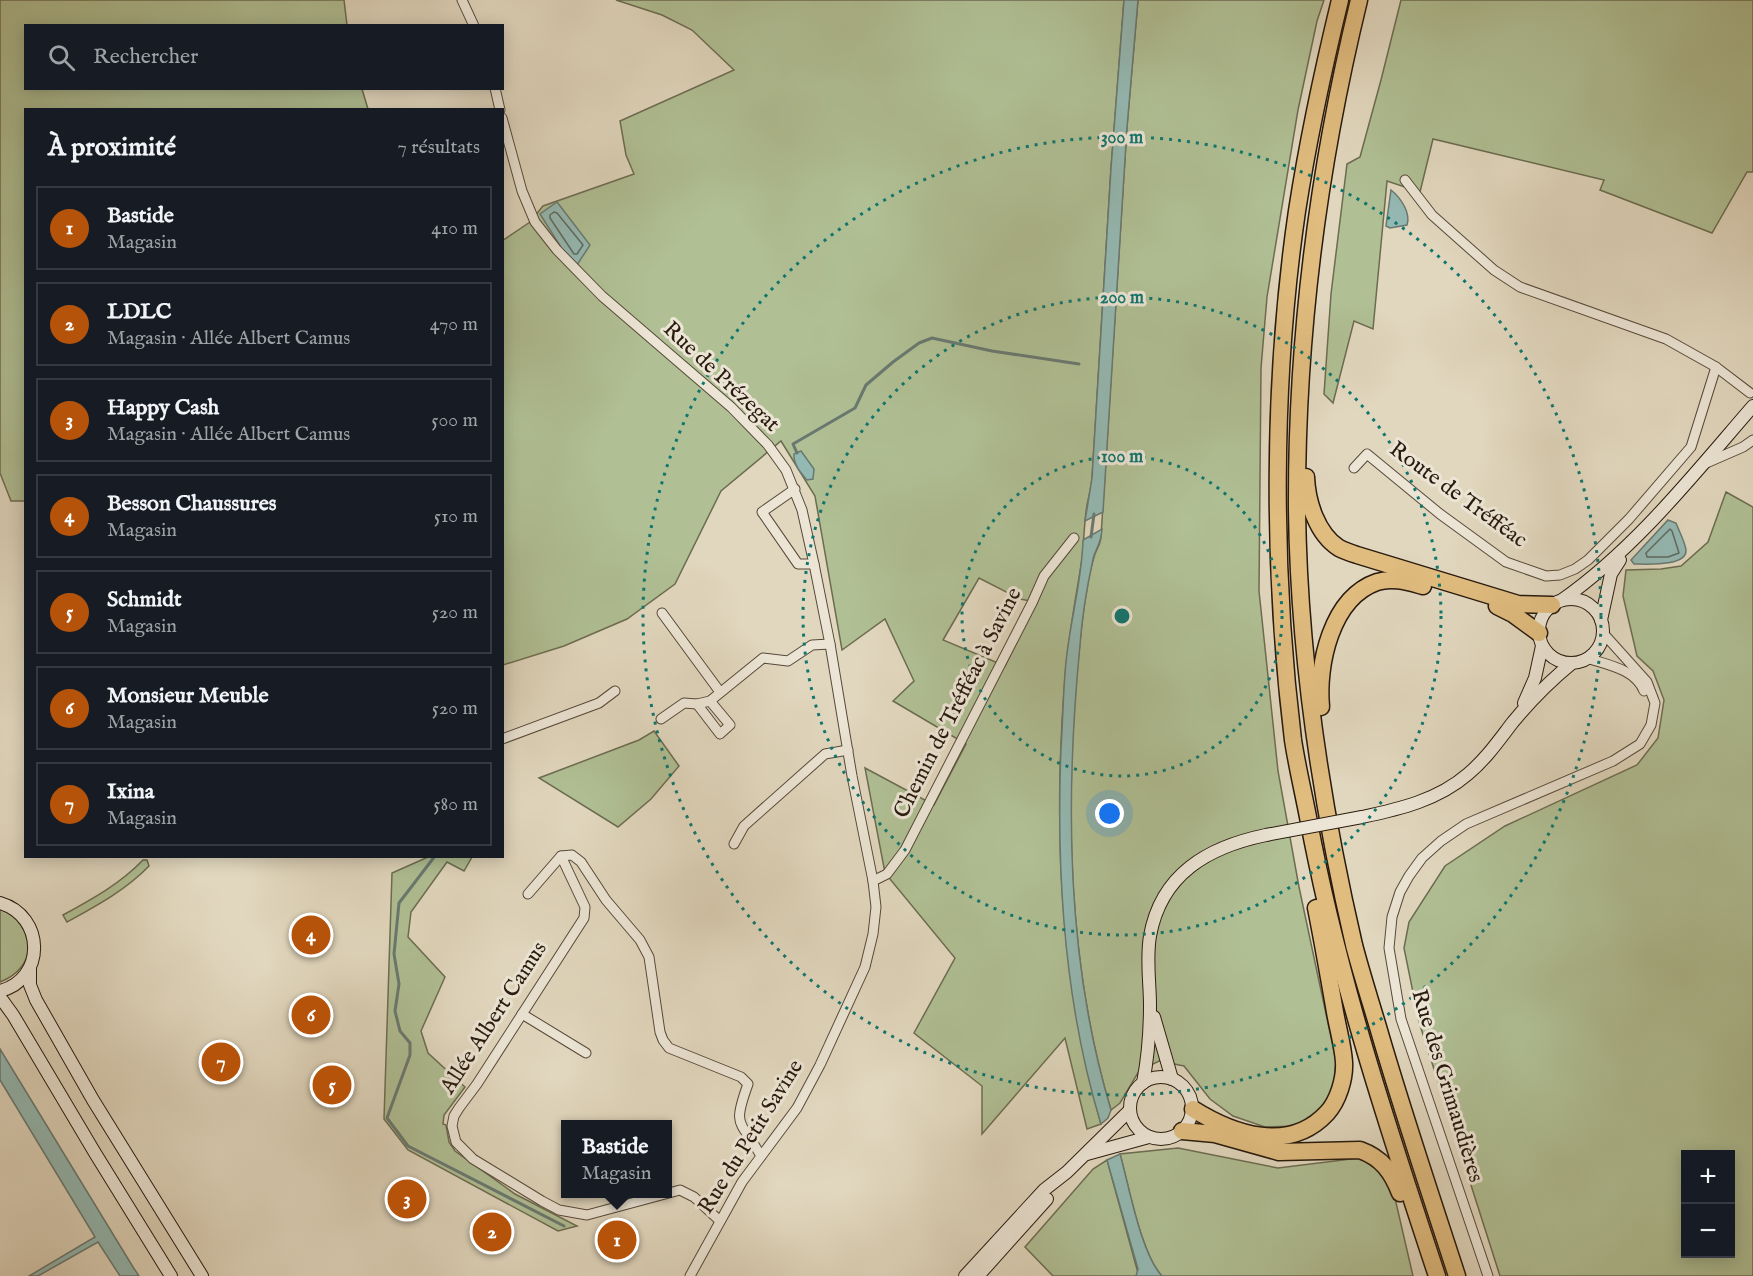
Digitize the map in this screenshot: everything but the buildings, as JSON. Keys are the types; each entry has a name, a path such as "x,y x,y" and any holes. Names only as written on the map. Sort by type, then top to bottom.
{"highway":[{"path":"1340,0 1322,72 1297,210 1284,334 1278,525 1282,606 1294,741 1316,860 1349,996 1435,1269"},
{"path":"1359,0 1334,110 1310,265 1301,370 1297,502 1301,593 1309,688 1320,769 1330,831 1355,948 1391,1073 1457,1276"},
{"path":"1301,370 1308,398 1306,487 1310,504 1323,533 1338,547 1357,555 1518,604 1557,602"},
{"path":"1320,769 1326,757 1320,677 1331,628 1357,594 1376,583 1391,580 1405,581 1490,603 1514,614 1540,640"},
{"path":"1192,1109 1212,1121 1240,1131 1264,1137 1283,1137 1300,1133 1317,1124 1331,1109 1340,1091 1344,1064 1312,886 1316,860"},
{"path":"1182,1131 1215,1134 1279,1152 1360,1150 1370,1154 1383,1162 1393,1175 1418,1248 1435,1269"}],"street":[{"path":"462,0 473,24"},
{"path":"495,90 500,108"},
{"name":"Rue de Prézegat","path":"504,125 522,191 535,222 557,250 602,297 731,407 768,445 786,470 802,510 814,564 873,881"},
{"path":"1405,180 1432,215 1494,270 1520,286 1666,339 1716,367 1750,393"},
{"name":"Route de Tréfféac","path":"1354,468 1367,454 1440,514 1506,562 1546,576 1560,575 1588,560 1629,519 1691,447 1716,367"},
{"path":"1513,722 1535,678 1541,618 1557,602 1595,576 1627,548 1753,406"},
{"path":"1701,466 1753,440"},
{"path":"1659,484 1675,495"},
{"path":"795,489 762,512 798,564 814,564"},
{"name":"Chemin de Tréfféac à Savine","path":"873,881 887,874 905,850 1044,576 1074,538"},
{"path":"1143,1083 1148,1054 1149,938 1157,909 1172,882 1196,862 1239,841 1362,817 1424,801 1468,775 1491,752 1513,722 1549,682 1572,663 1587,658 1599,647 1611,574 1627,548"},
{"path":"1557,602 1576,599 1592,607 1602,626 1647,682 1655,704 1651,725"},
{"path":"662,613 720,692"},
{"path":"1540,640 1551,656 1572,663"},
{"path":"661,719 684,703 697,704 710,701 764,658 788,661 812,645 830,644"},
{"path":"1587,658 1628,672 1642,685 1649,702 1651,725"},
{"path":"504,738 599,703 615,691"},
{"path":"697,704 720,734 730,725 710,701"},
{"name":"Rue des Grimaudières","path":"1488,1276 1401,1019 1389,948 1392,917 1400,892 1409,876 1422,858 1441,841 1466,824 1613,761 1640,744 1651,725"},
{"path":"734,844 744,826 825,754 848,750"},
{"path":"528,894 561,856 572,855 581,862 606,900 640,940 648,957 660,1032 665,1043 669,1048 741,1077 748,1084 739,1109 739,1121 761,1156"},
{"name":"Allée Albert Camus","path":"561,856 585,907 584,918 477,1084 459,1107 454,1116 453,1134 456,1142 472,1159 560,1210 587,1215 650,1198"},
{"name":"Rue du Petit Savine","path":"690,1276 742,1182 797,1108 814,1078 866,968 876,907 873,881"},
{"path":"0,903 19,912 31,928 35,948 30,968 30,985 36,1000 93,1100 202,1276"},
{"path":"0,991 22,979 30,968"},
{"path":"0,997 171,1276"},
{"path":"1150,1004 1172,1079"},
{"path":"522,1014 586,1053"},
{"path":"1086,1154 1149,1137 1167,1139 1182,1131 1188,1125 1192,1109 1191,1099 1181,1084 1172,1079 1152,1078 1143,1083 1131,1100 1130,1110 1136,1126 1149,1137"},
{"path":"965,1276 1044,1190 1059,1180 1130,1110"},
{"path":"978,1276 1050,1196 1059,1180"},
{"name":"Allée Albert Camus","path":"672,1192 680,1190 694,1197 720,1221"}],"green space":[{"path":"0,0 344,0 347,24 24,24 24,90 362,90 368,108 24,108 24,501 11,501 0,473"},
{"path":"616,0 1124,0 1092,478 1066,662 1061,733 1060,846 1068,958 1076,1014 1101,1124 1087,1129 1065,1038 982,1134 982,1086 914,1033 955,958 885,873 865,768 934,805 966,744 893,701 914,681 885,619 842,650 815,496 781,441 721,491 675,584 627,619 564,646 504,665 504,240 530,222 543,206 634,174 626,155 620,121 734,70 692,30 662,15","holes":["979,578 1020,599 1036,602 1005,666 943,640"]},
{"path":"1138,0 1324,0 1317,21 1298,110 1267,297 1261,368 1259,591 1278,771 1299,887 1336,1061 1333,1092 1324,1108 1302,1126 1265,1127 1233,1116 1210,1099 1184,1066 1159,1061 1139,1071 1120,1103 1111,1110 1096,1053 1085,995 1077,937 1071,819 1075,700 1087,589 1094,557 1101,539 1127,127"},
{"path":"1401,0 1753,0 1753,172 1747,172 1712,233 1600,190 1604,180 1433,139 1420,192 1387,181 1373,329 1354,321 1333,403 1324,394 1331,294 1347,164 1360,157"},
{"path":"1726,492 1753,507 1753,1276 1500,1276 1419,1022 1404,948 1409,922 1445,866 1505,826 1637,765 1658,738 1664,700 1653,671 1637,656 1623,596 1626,570 1681,566 1708,542"},
{"path":"654,731 679,766 651,799 618,827 539,778 639,740"},
{"path":"426,858 471,858 464,871 447,862 411,912 408,937 445,977 421,1031 428,1053 465,1087 444,1115 443,1124 446,1125 449,1142 455,1151 515,1194 577,1226 558,1231 408,1150 384,1119 392,873"},
{"path":"143,860 147,860 149,866 131,883 67,922 63,915 115,884"},
{"path":"0,909 21,925 27,935 28,946 27,957 22,967 0,982"},
{"path":"1178,1148 1278,1168 1359,1158 1382,1170 1394,1194 1413,1276 1162,1276 1142,1236 1120,1154"},
{"path":"1107,1160 1138,1273 1136,1276 1053,1276 1025,1247 1093,1169"}],"water":[{"path":"1124,0 1138,0 1127,127 1103,512 1085,521 1092,478"},
{"path":"1391,190 1404,206 1408,216 1407,225 1390,228 1386,226"},
{"path":"557,202 590,245 577,265 562,249 540,214"},
{"path":"801,451 814,469 813,479 807,480 796,465 794,454"},
{"path":"1668,520 1676,523 1686,550 1685,555 1673,562 1634,564 1631,560"},
{"path":"1102,529 1091,570 1081,634 1075,703 1071,821 1077,938 1085,996 1096,1054 1111,1110 1108,1118 1101,1124 1078,1032 1065,938 1060,795 1065,673 1083,540"},
{"path":"0,1049 139,1276 120,1276 98,1242 38,1276 29,1276 95,1237 0,1080"},
{"path":"1120,1154 1142,1236 1162,1276 1136,1276 1138,1269 1107,1160"}],"waterway":[{"path":"797,453 793,444 855,408 866,385 919,343 932,338 992,351 1079,364"},
{"path":"1091,537 1094,514"},
{"path":"433,858 399,903 394,954 399,984 395,1011 400,1031 410,1043 410,1055 387,1118 408,1146 564,1226"}],"place":[{"name":"Besson Chaussures","path":"311,935"},
{"name":"Monsieur Meuble","path":"311,1015"},
{"name":"Ixina","path":"221,1062"},
{"name":"Schmidt","path":"332,1085"},
{"name":"Happy Cash","path":"407,1199"},
{"name":"LDLC","path":"492,1232"},
{"name":"Bastide","path":"617,1240"}]}
